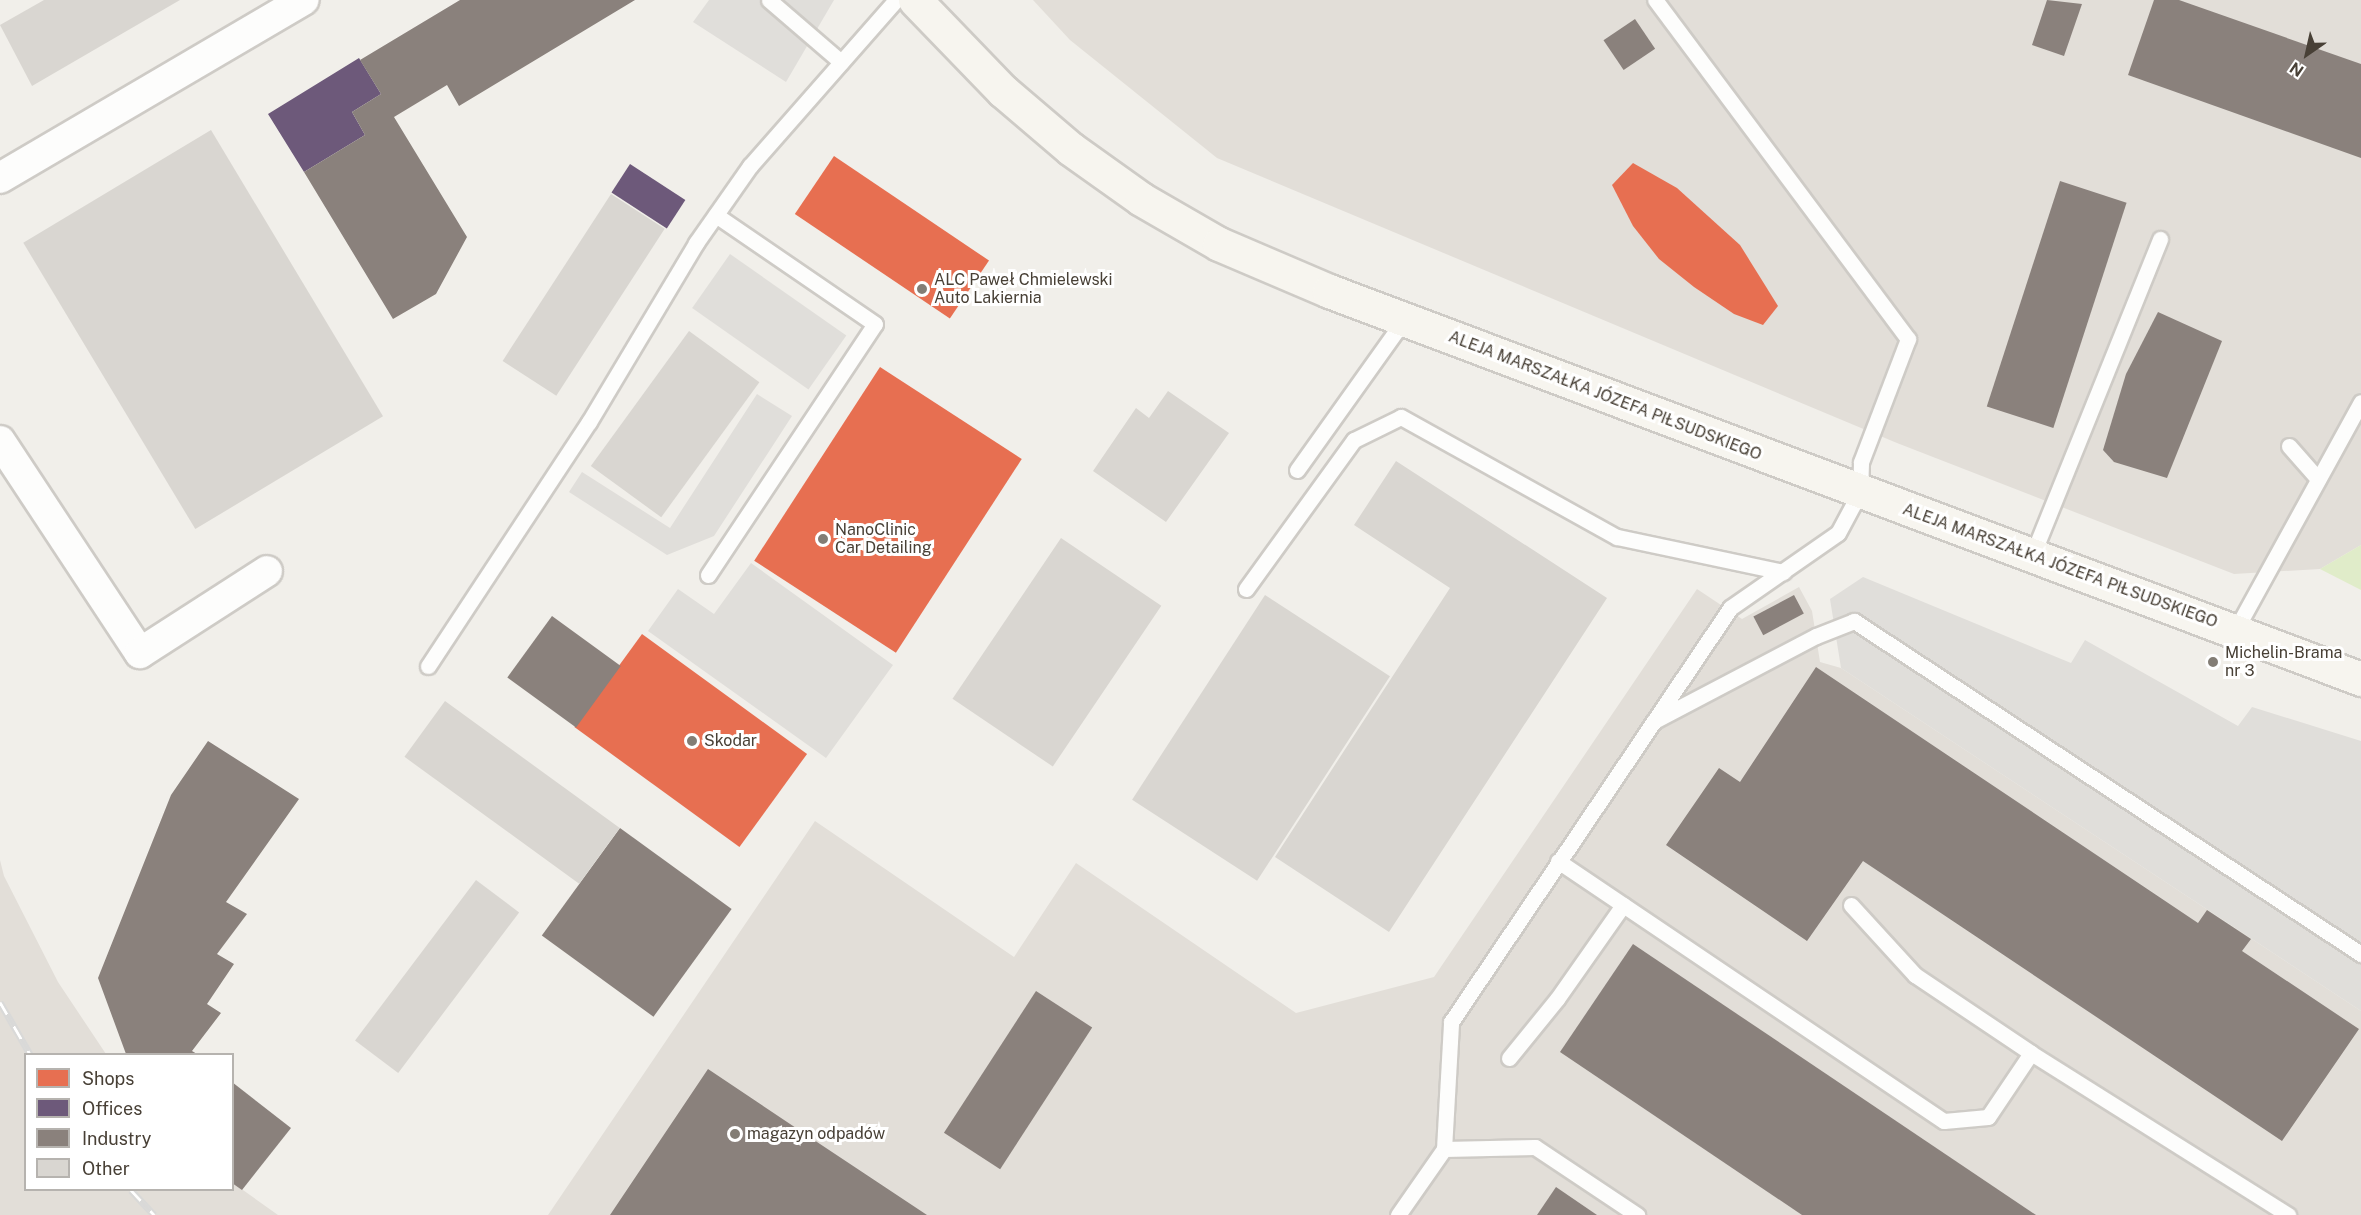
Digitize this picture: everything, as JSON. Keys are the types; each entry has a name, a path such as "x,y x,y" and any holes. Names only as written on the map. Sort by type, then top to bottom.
{"street":[{"path":"0,178 304,0"},
{"name":"ALEJA MARSZAŁKA JÓZEFA PIŁSUDSKIEGO","path":"915,0 1004,91 1071,149 1141,199 1219,244 1404,320 2361,679"},
{"path":"0,441 140,653 267,571"}],"lane":[{"path":"769,0 841,62"},
{"path":"428,666 590,422 716,215 750,166 896,0"},
{"path":"1398,1215 1444,1149 1451,1022 1730,608 1838,533 1860,492 1862,462 1908,339 1655,0"},
{"path":"708,575 875,324 716,215"},
{"path":"2032,556 2160,239"},
{"path":"1297,470 1404,320"},
{"path":"2235,631 2361,402"},
{"path":"1246,590 1354,440 1401,417 1617,537 1783,572"},
{"path":"2289,446 2318,479"},
{"path":"1651,723 1816,636 1854,621 2361,954"},
{"path":"1558,861 1944,1121 1988,1117 2031,1053"},
{"path":"1509,1058 1557,999 1623,905"},
{"path":"1851,905 1915,975 2031,1053 2288,1215"},
{"path":"1444,1149 1535,1147 1637,1215"}],"shaded area":[{"path":"709,0 834,0 786,82 693,22"},
{"path":"1033,0 2361,0 2361,545 2320,569 2234,574 1897,443 1217,158 1070,40"},
{"path":"730,254 846,335 808,390 692,308"},
{"path":"757,394 792,416 714,536 667,555 569,492 582,472 670,528"},
{"path":"751,563 893,665 826,758 648,631 678,589 714,614"},
{"path":"1863,577 2071,663 2085,640 2238,726 2252,707 2361,741 2361,1011 1841,668 1830,599"},
{"path":"1799,587 1812,611 1820,662 1841,668 2361,1011 2361,1215 548,1215 815,821 1014,957 1076,863 1296,1013 1434,977 1697,589 1742,619"},
{"path":"0,860 4,876 58,982 105,1053 24,1053 24,1191 234,1191 234,1184 278,1215 0,1215"}],"green space":[{"path":"2361,545 2361,590 2320,569"}],"building: Shops":[{"path":"834,156 989,261 950,319 795,214"},
{"path":"1633,163 1677,188 1740,245 1778,306 1763,325 1734,314 1694,287 1659,259 1633,226 1612,185"},
{"path":"880,367 1022,459 896,653 754,561"},
{"name":"Skodar","path":"642,634 807,754 739,847 574,727"}],"building: Offices":[{"path":"359,58 381,94 352,112 365,135 304,172 268,114"},
{"path":"630,164 685,200 667,228 611,193"}],"building: Industry":[{"path":"460,0 635,0 459,106 447,85 394,117 467,237 436,294 393,319 304,172 365,135 352,112 381,94 360,60"},
{"path":"2047,0 2082,4 2064,56 2032,45"},
{"path":"2154,0 2179,0 2361,64 2361,158 2128,75"},
{"path":"1635,19 1655,49 1624,70 1603,40"},
{"path":"2060,181 2127,203 2053,428 1987,406"},
{"path":"2158,312 2222,341 2167,478 2114,462 2103,450 2126,374"},
{"path":"1794,595 1804,614 1763,635 1753,617"},
{"path":"552,616 621,666 576,727 507,677"},
{"path":"1816,667 2198,923 2207,910 2251,939 2242,951 2359,1029 2282,1141 1863,861 1807,941 1666,845 1719,768 1740,782"},
{"path":"208,741 299,799 226,902 247,914 217,954 234,964 207,1004 221,1013 192,1051 195,1053 126,1053 98,978 171,795"},
{"path":"620,828 732,909 653,1017 542,936"},
{"path":"1633,944 2036,1215 1802,1215 1560,1052"},
{"path":"1036,991 1092,1027 1000,1169 944,1133"},
{"name":"magazyn odpadów","path":"708,1069 820,1144 927,1215 610,1215"},
{"path":"234,1084 291,1128 242,1190 234,1184"},
{"path":"1556,1187 1597,1215 1537,1215"}],"building: Other":[{"path":"44,0 180,0 32,86 0,25"},
{"path":"211,130 383,416 195,529 23,243"},
{"path":"611,194 665,229 556,396 503,361"},
{"path":"689,331 759,382 661,517 591,466"},
{"path":"1168,391 1229,433 1166,522 1093,471 1136,408 1149,418"},
{"path":"1396,461 1607,598 1389,932 1275,857 1450,588 1354,525"},
{"path":"1061,538 1161,606 1053,766 953,699"},
{"path":"1265,595 1390,676 1257,881 1132,800"},
{"path":"445,701 620,828 579,884 404,757"},
{"path":"476,880 519,912 398,1073 355,1041"}],"railway":[{"path":"0,1002 29,1053"},
{"path":"132,1191 154,1215"}],"place":[{"name":"ALC Paweł Chmielewski Auto Lakiernia","path":"922,289"},
{"name":"NanoClinic Car Detailing","path":"823,539"},
{"name":"Michelin-Brama nr 3","path":"2213,662"},
{"name":"Skodar","path":"692,741"},
{"name":"magazyn odpadów","path":"735,1134"}]}
